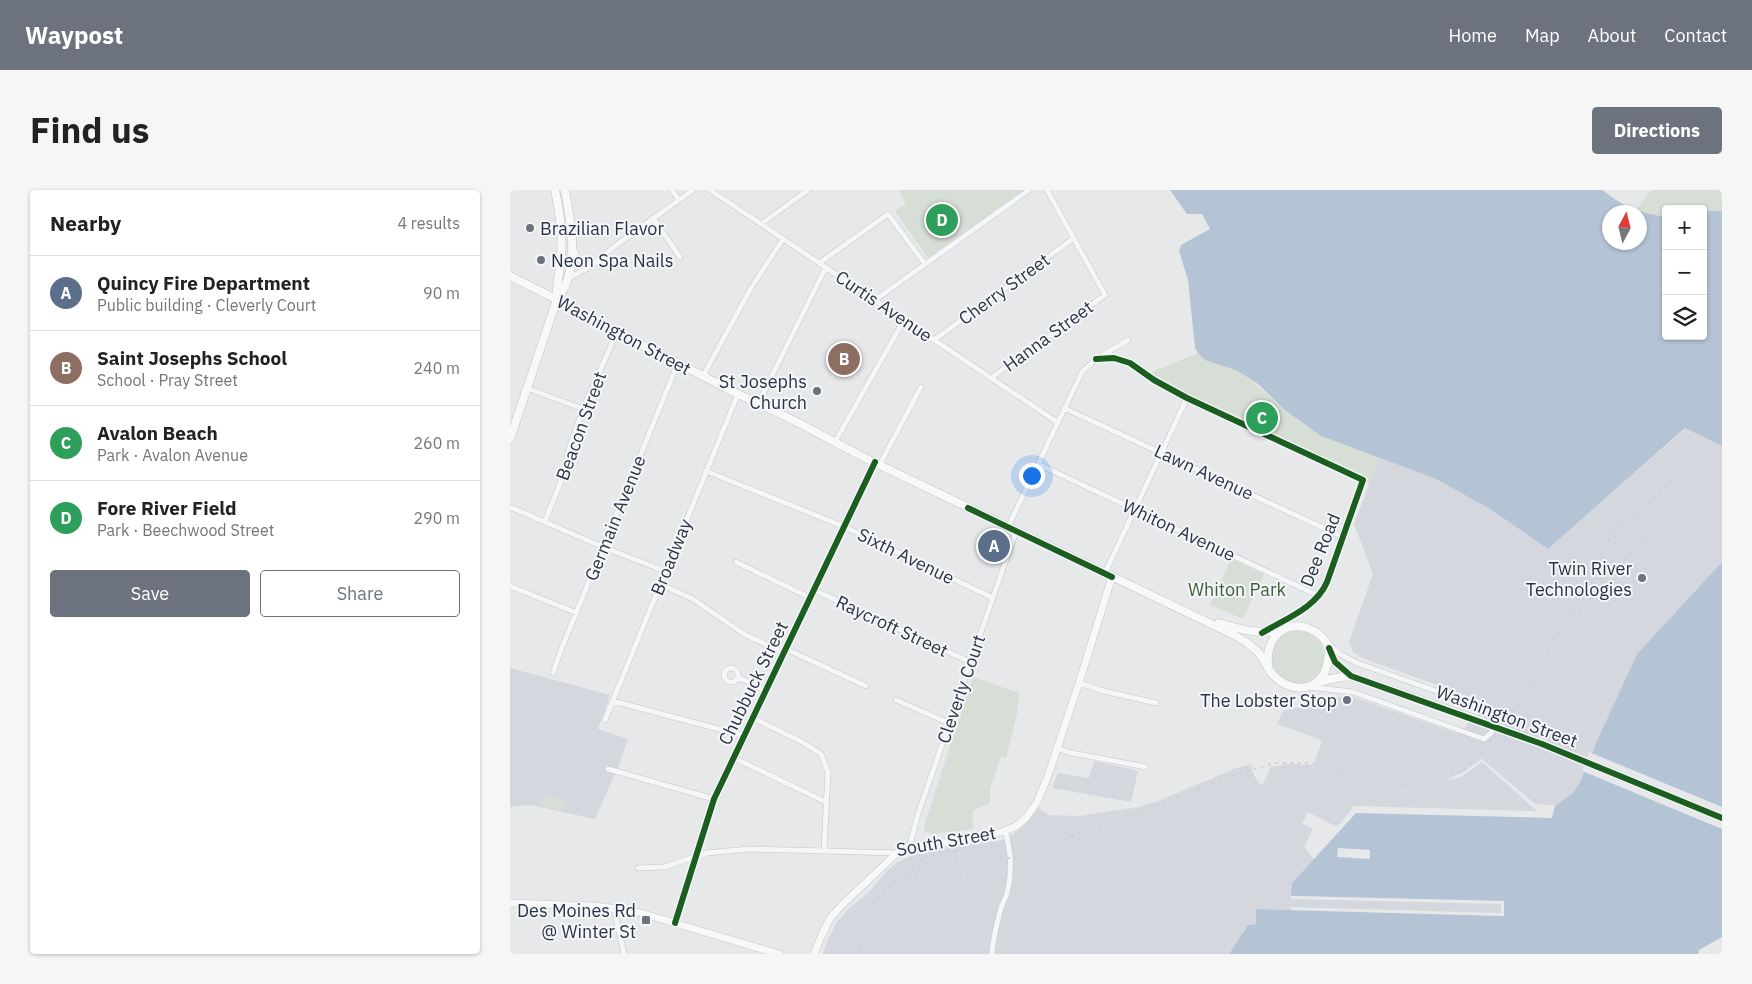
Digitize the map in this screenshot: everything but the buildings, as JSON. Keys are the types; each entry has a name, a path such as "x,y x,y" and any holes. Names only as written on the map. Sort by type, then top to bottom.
{"main road":[{"path":"555,190 562,223 561,256 556,286 557,300"},
{"path":"510,439 514,414 527,388 557,300 565,290 573,248 565,190"},
{"name":"Washington Street","path":"510,276 758,404 1012,529 1198,616 1251,646 1262,656 1268,666"},
{"name":"South Street","path":"898,853 909,848 984,837 1005,831 1016,826 1026,818 1037,802 1079,683 1108,575"},
{"name":"Washington Street","path":"1198,616 1262,633 1284,629"},
{"path":"1297,626 1306,628 1319,634 1327,644 1328,660 1324,673 1321,678 1310,686 1299,688 1288,685 1272,675 1268,666 1268,654 1271,643 1278,633 1284,629 1297,626"},
{"name":"Washington Street","path":"1327,644 1335,662 1351,676 1542,744 1722,818"},
{"name":"Washington Street","path":"1310,686 1330,678 1351,676"},
{"path":"814,954 831,917 898,853"},
{"path":"510,903 594,906 634,911 779,954"}],"street":[{"path":"672,190 679,200"},
{"path":"567,279 591,266 693,190"},
{"name":"Curtis Avenue","path":"710,190 1057,422"},
{"path":"761,224 808,190"},
{"path":"875,300 1029,190"},
{"path":"1048,190 1074,238"},
{"path":"819,263 888,214 925,264"},
{"path":"653,218 680,257"},
{"name":"Hanna Street","path":"991,378 1105,294 1074,238"},
{"name":"Cherry Street","path":"934,340 1074,238"},
{"path":"703,376 751,288 782,239"},
{"path":"573,248 578,259 591,266"},
{"path":"758,404 826,267"},
{"path":"835,442 904,320"},
{"name":"Beacon Street","path":"545,521 564,474 569,449 583,409 617,332"},
{"name":"Cleverly Court","path":"909,848 918,814 993,598 1012,529 1038,464 1082,372 1096,359 1128,340"},
{"path":"1096,359 1114,358 1130,362 1154,380 1187,398 1134,510 1108,575"},
{"name":"Germain Avenue","path":"553,673 678,364"},
{"path":"527,388 583,409"},
{"name":"Chubbuck Street","path":"675,923 714,799 844,527 921,388"},
{"name":"Broadway","path":"606,720 738,394"},
{"name":"Dee Road","path":"1187,398 1363,480 1327,582 1320,596 1262,633"},
{"name":"Lawn Avenue","path":"1064,408 1343,537"},
{"name":"Whiton Avenue","path":"1038,464 1320,596"},
{"name":"Sixth Avenue","path":"706,471 844,527 993,598"},
{"path":"510,507 665,571"},
{"path":"736,562 811,598"},
{"path":"660,584 693,599 744,634 866,686"},
{"path":"510,586 577,613"},
{"name":"Raycroft Street","path":"814,590 970,662"},
{"path":"1310,686 1353,692 1484,739 1491,733 1504,714 1357,663 1327,644"},
{"path":"738,677 766,691"},
{"path":"1079,683 1156,703"},
{"path":"896,700 949,723"},
{"path":"613,701 744,736"},
{"path":"753,718 802,742 821,754 828,772 824,850"},
{"path":"1057,748 1067,752 1146,768"},
{"path":"734,758 826,802"},
{"path":"608,769 714,799"},
{"path":"992,954 1000,910 1007,893 1010,875 1010,858 1005,831"},
{"name":"South Street","path":"638,868 664,867 707,854 749,848 898,853"},
{"path":"614,908 624,954"}],"shaded area":[{"path":"1686,428 1722,446 1722,562 1637,654 1580,782 1573,793 1555,806 1534,803 1482,759 1463,772 1444,781 1461,777 1482,762 1537,811 1354,806 1340,824 1335,826 1308,812 1302,823 1313,829 1304,847 1314,859 1292,883 1504,901 1504,916 1256,909 1256,924 1248,925 1229,954 823,954 836,924 847,910 869,892 888,870 898,862 909,857 924,852 1002,840 1023,826 1039,808 1049,815 1078,816 1138,807 1158,801 1234,769 1251,764 1254,776 1262,786 1271,767 1290,764 1314,765 1322,740 1277,724 1283,711 1348,695 1459,734 1487,703 1362,658 1353,652 1349,642 1373,574 1354,524 1380,457 1434,478 1490,509 1548,549"},
{"path":"510,668 610,695 598,729 628,739 619,765 595,819 530,805 510,807"},
{"path":"1094,761 1138,771 1131,802 1052,788 1058,773 1089,778"}],"green space":[{"path":"898,190 1024,190 928,258 895,211 906,203"},
{"path":"1651,190 1722,190 1722,211 1707,211 1707,205 1662,205 1662,216 1647,213 1647,205 1640,205"},
{"path":"1198,353 1203,357 1239,372 1297,420 1314,431 1342,444 1380,457 1370,484 1187,398 1147,374"},
{"name":"Whiton Park","path":"1231,559 1264,574 1243,619 1210,605"},
{"path":"1293,631 1303,631 1312,635 1320,643 1324,657 1320,671 1312,679 1303,683 1293,683 1284,679 1276,671 1272,662 1272,652 1276,643 1284,635"},
{"path":"973,677 1019,693 1017,714 1006,758 1001,756 990,789 990,803 973,810 973,829 932,834 924,831 925,823"},
{"path":"545,794 565,799 563,811 542,806"}],"water":[{"path":"1170,190 1603,190 1626,205 1602,205 1602,250 1647,250 1647,213 1662,216 1662,340 1707,340 1707,211 1722,211 1722,446 1685,428 1548,549 1490,509 1434,478 1321,436 1286,411 1258,384 1236,370 1205,360 1195,348 1188,280 1179,251 1181,245 1210,229 1202,214 1187,214"},
{"path":"1722,562 1722,937 1699,950 1698,954 1229,954 1248,925 1256,924 1256,909 1504,916 1503,901 1291,896 1292,883 1356,813 1552,818 1555,806 1573,793 1580,782 1637,654"}],"pier":[{"path":"1589,752 1722,807 1722,829 1582,771"},
{"path":"1338,848 1370,850 1370,859 1337,857"},
{"path":"1291,896 1504,901 1504,916 1291,910 1291,907 1501,913 1501,904 1291,899"}],"railway":[{"path":"1610,550 1624,531 1675,476"},
{"path":"858,954 866,917 873,905 901,874 918,866 942,861 1024,856 1092,828 1161,804 1233,775 1275,763 1312,763 1374,782 1401,785 1437,781 1461,772 1478,757 1528,690 1611,535 1641,498"},
{"path":"1574,617 1607,578 1656,527"},
{"path":"1601,578 1610,563 1642,528"},
{"path":"918,859 944,852 998,848"},
{"path":"901,883 927,874 973,874"}],"cycle path":[{"path":"1096,359 1114,358 1130,363 1154,380 1187,398 1363,480 1327,582 1322,591 1308,606 1262,633"},
{"path":"675,923 714,799 875,462"},
{"path":"968,508 1112,577"},
{"path":"1329,648 1335,662 1351,676 1542,744 1722,818"}],"place":[{"name":"Fore River Field","path":"942,220"},
{"name":"Brazilian Flavor","path":"530,228"},
{"name":"Neon Spa Nails","path":"541,260"},
{"name":"Saint Josephs School","path":"844,359"},
{"name":"St Josephs Church","path":"817,391"},
{"name":"Avalon Beach","path":"1262,418"},
{"name":"Quincy Fire Department","path":"994,546"},
{"name":"Twin River Technologies","path":"1642,578"},
{"name":"The Lobster Stop","path":"1347,700"},
{"name":"Des Moines Rd @ Winter St","path":"646,920"}]}
